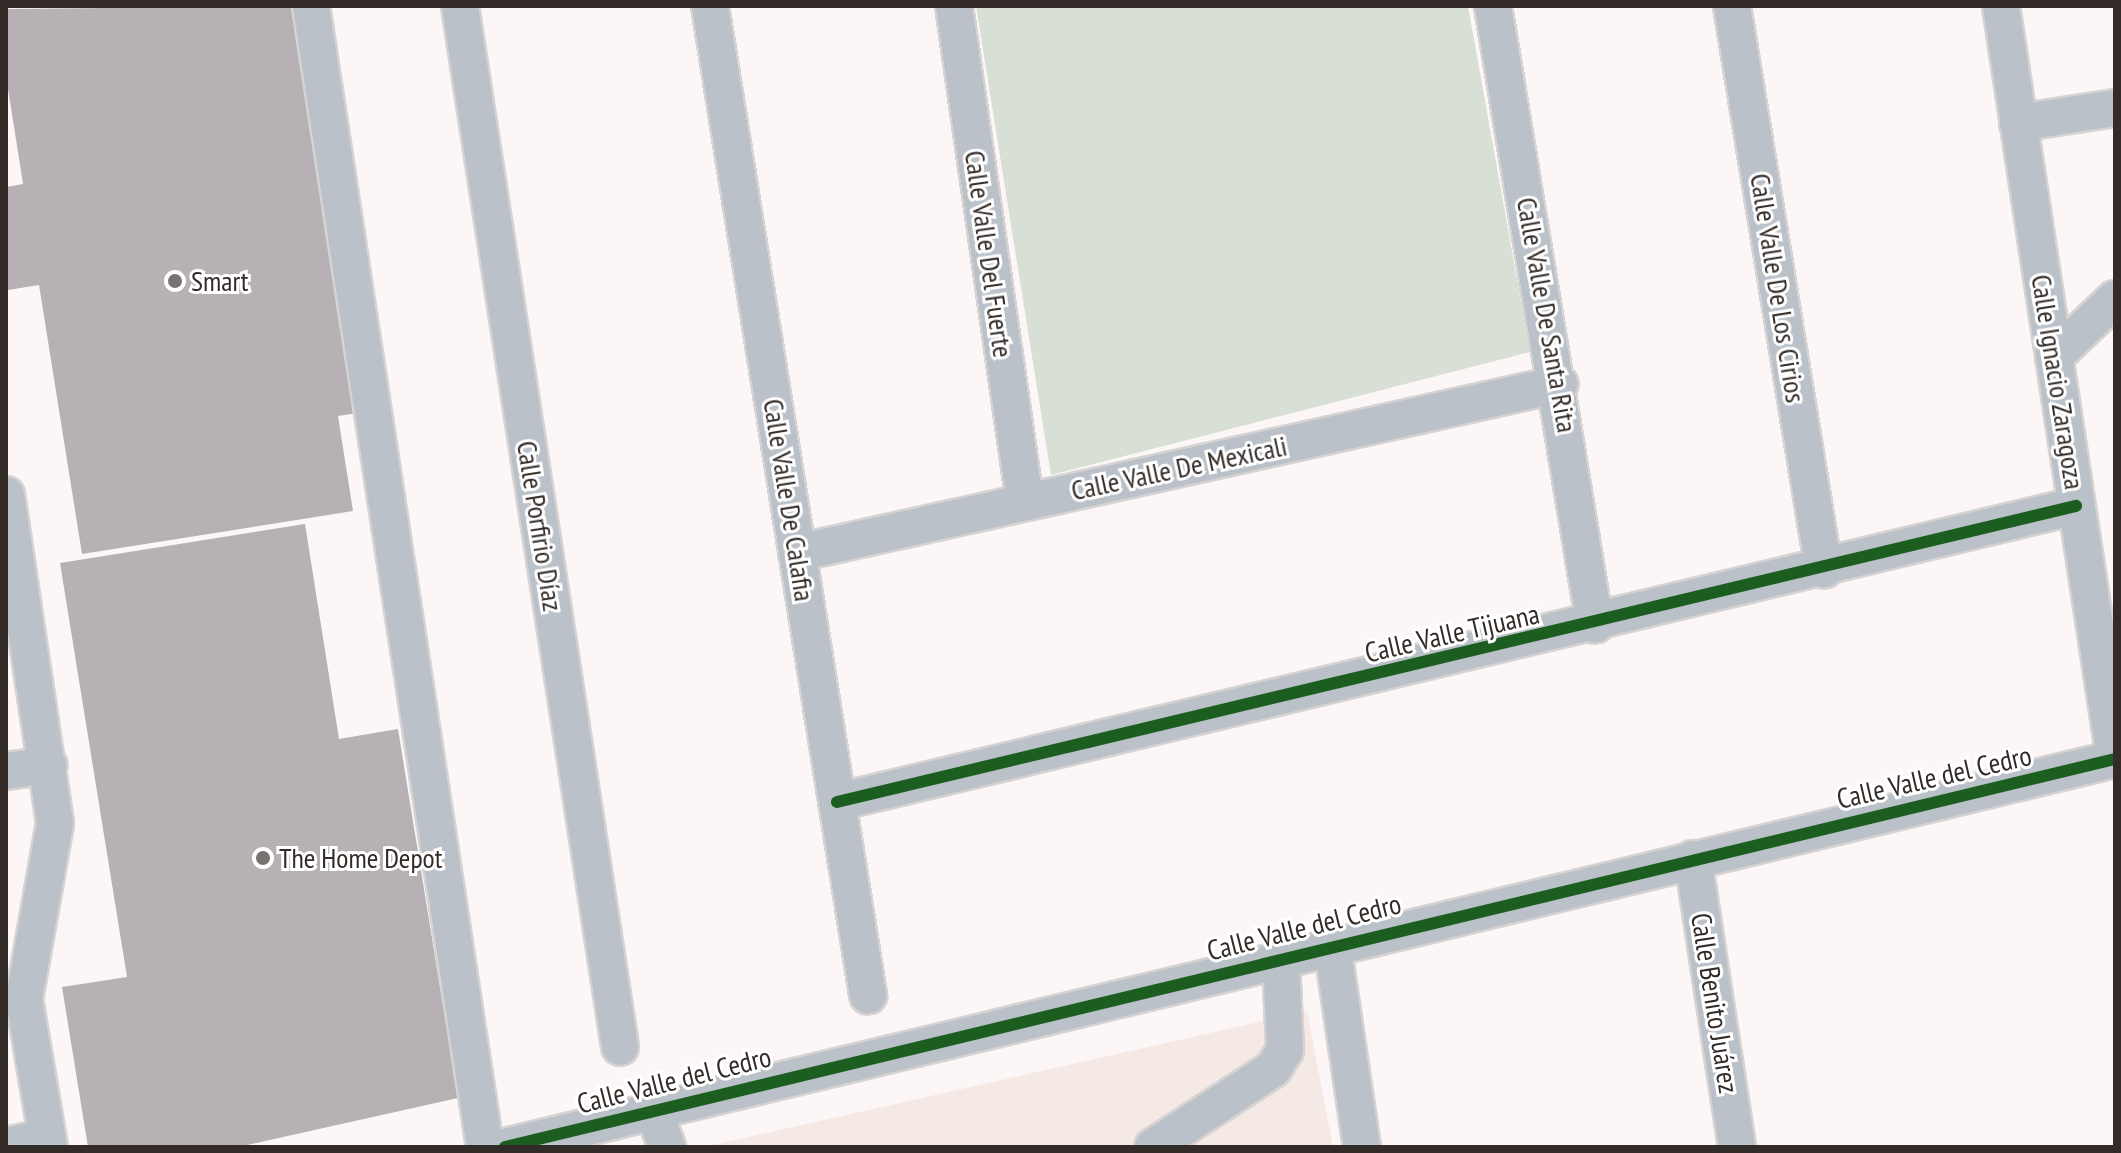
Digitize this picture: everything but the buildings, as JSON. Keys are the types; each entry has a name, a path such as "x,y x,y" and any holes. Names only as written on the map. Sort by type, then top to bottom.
{"street":[{"path":"311,6 485,1147"},
{"name":"Calle Porfirio Díaz","path":"460,6 620,1047"},
{"name":"Calle Valle De Calafia","path":"710,6 868,995"},
{"name":"Calle Valle Del Fuerte","path":"954,6 1025,502"},
{"name":"Calle Valle De Santa Rita","path":"1493,6 1560,384 1595,625"},
{"name":"Calle Valle De Los Cirios","path":"1732,6 1824,570"},
{"name":"Calle Ignacio Zaragoza","path":"2001,6 2115,759"},
{"path":"2018,123 2115,108"},
{"path":"2054,357 2115,299"},
{"name":"Calle Valle De Mexicali","path":"797,553 1560,384"},
{"path":"6,495 49,765 51,872 18,966 24,999 18,1046 48,1142 6,1146"},
{"name":"Calle Valle Tijuana","path":"837,802 1595,625 2076,506"},
{"name":"Calle Valle del Cedro","path":"505,1147 1332,944 2115,759"},
{"path":"6,771 49,765"},
{"name":"Calle Benito Juárez","path":"1693,859 1737,1147"},
{"path":"1332,944 1362,1147"},
{"path":"1153,1147 1273,1069 1285,1050 1281,957"},
{"path":"653,1110 667,1147"}],"shaded area":[{"path":"976,6 1468,6 1530,352 1051,475"},
{"path":"1307,1011 1333,1147 704,1147"}],"cycle path":[{"path":"837,802 2076,506"},
{"path":"505,1147 2115,759"}],"place":[{"name":"Smart","path":"175,281"},
{"name":"The Home Depot","path":"263,858"}]}
